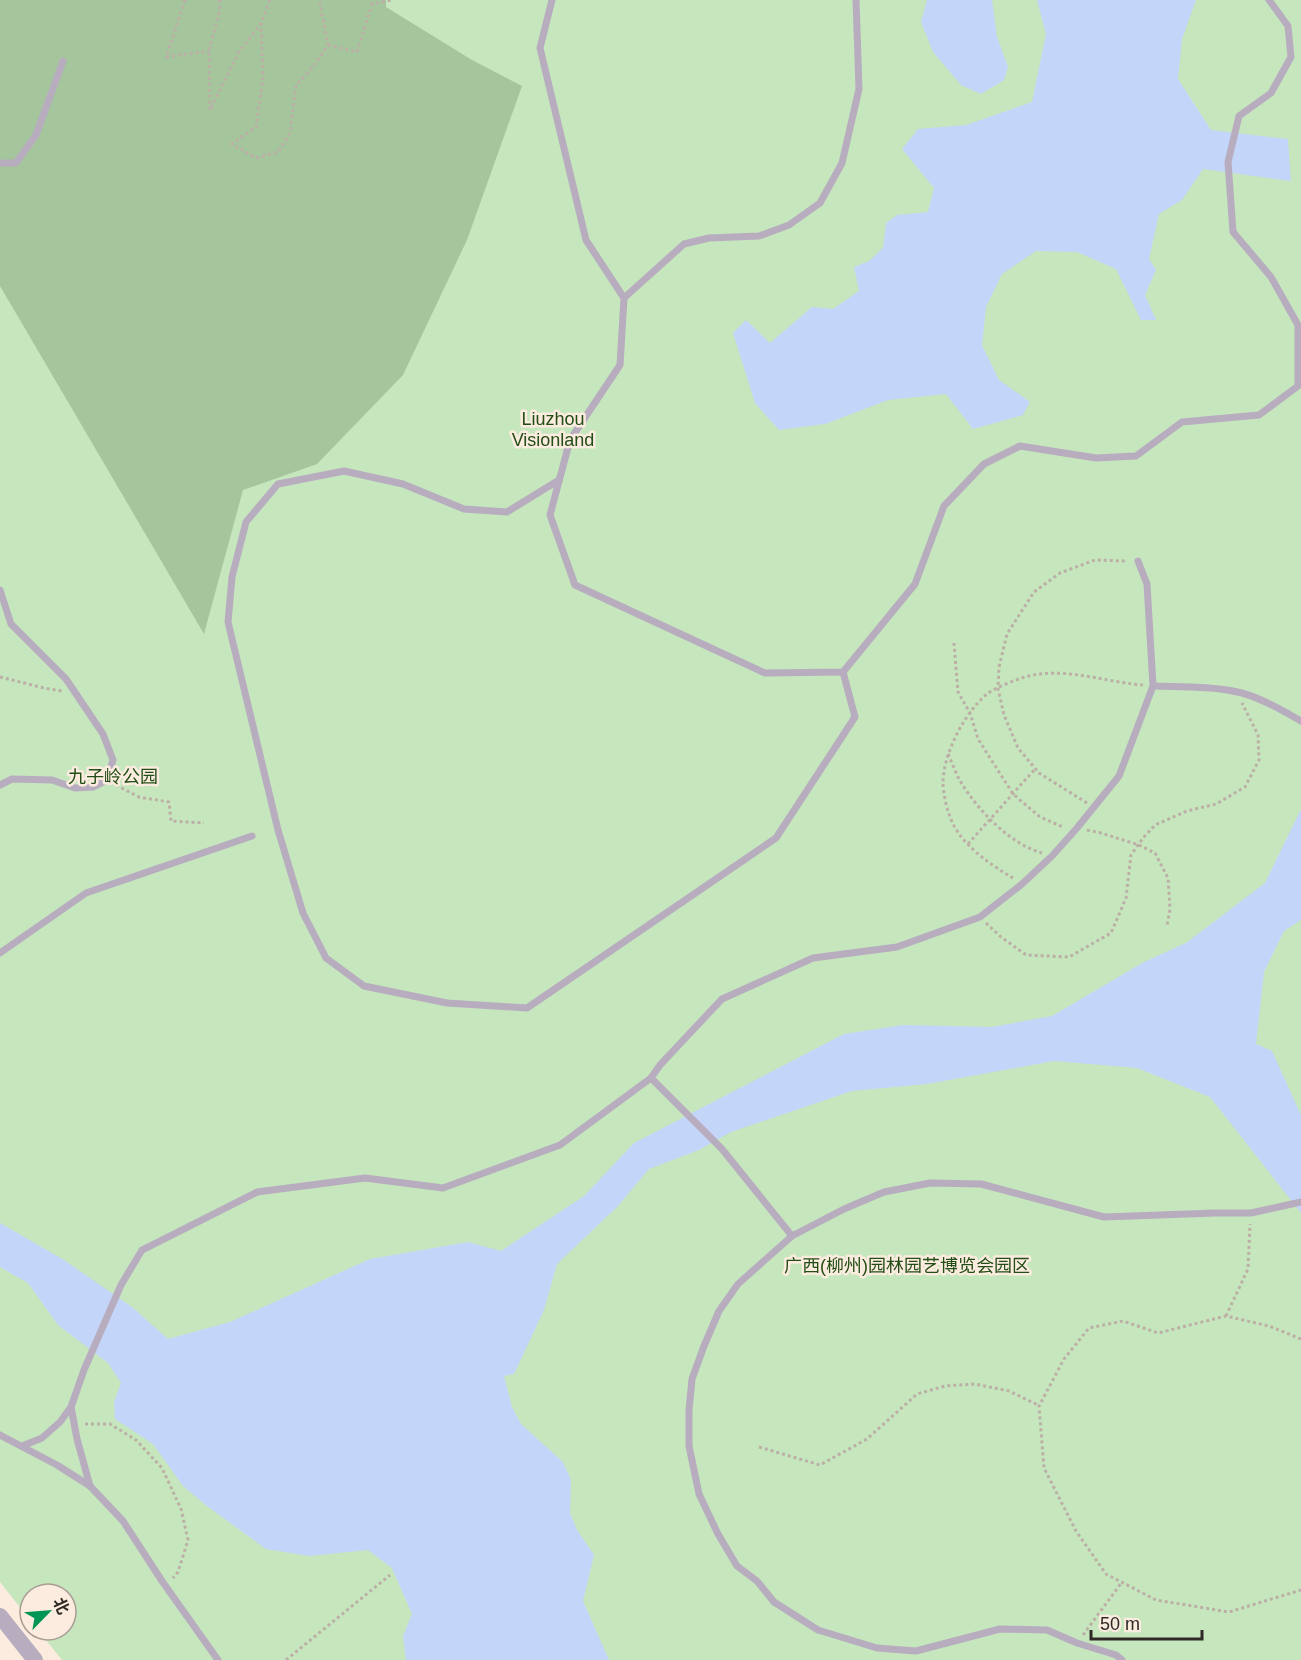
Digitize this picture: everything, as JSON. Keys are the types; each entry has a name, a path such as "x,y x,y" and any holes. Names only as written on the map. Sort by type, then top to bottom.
{"street":[{"path":"0,1616 35,1660"}],"lane":[{"path":"552,0 540,48 586,240 624,298 620,365 570,440 550,515 575,585 765,673 843,672 915,584 944,506 984,464 1020,446 1096,458 1136,456 1182,422 1259,415 1298,386 1298,325 1271,277 1233,232 1228,162 1239,116 1271,93 1291,57 1288,26 1269,0"},
{"path":"624,298 684,244 710,238 759,236 789,225 820,203 842,164 859,90 856,0"},
{"path":"1291,57 1301,58"},
{"path":"0,163 16,163 36,135 63,61"},
{"path":"559,480 507,512 464,509 403,484 344,471 278,484 246,522 232,577 228,622 278,830 303,913 326,958 364,986 447,1003 527,1008 776,838 855,717 843,672"},
{"path":"22,1446 42,1438 60,1422 71,1407 84,1370 122,1285 142,1250 257,1192 364,1178 443,1188 560,1145 651,1078 660,1065 722,999 813,958 897,947 980,917 1022,884 1052,856 1119,776 1153,686 1147,584 1138,561"},
{"path":"0,590 11,624 66,679 103,734 113,760 107,780 93,787 75,788 52,780 12,779 0,785"},
{"path":"1153,686 1214,688 1236,692 1301,721"},
{"path":"0,953 86,893 252,836"},
{"path":"651,1078 722,1149 792,1236"},
{"path":"1122,1660 1116,1655 1077,1643 1047,1630 1000,1629 916,1651 877,1648 819,1630 774,1602 757,1581 737,1566 718,1534 699,1494 689,1446 692,1379 719,1311 738,1284 792,1236 844,1209 884,1192 930,1183 981,1184 1104,1217 1251,1213 1301,1202"},
{"path":"71,1407 90,1486"},
{"path":"0,1435 57,1465 90,1486 123,1521 218,1660"}],"path":[{"path":"186,0 166,57 209,51"},
{"path":"220,0 209,51 210,110 238,52 261,24 270,0"},
{"path":"261,24 263,79 256,127 232,144 256,158 278,152 290,133 296,85 313,67 327,45 321,0"},
{"path":"327,45 357,52 372,4 392,0"},
{"path":"1093,807 1039,773 1018,748 1004,715 998,689 999,667 1007,634 1034,592 1060,573 1095,560 1138,561"},
{"path":"954,643 958,692 970,714 978,739 1013,794 1040,817 1063,827 1101,833 1139,845 1155,853 1168,878 1170,909 1167,926"},
{"path":"1022,884 978,855 949,816 943,783 948,752 970,714 988,693 1025,677 1054,672 1153,686"},
{"path":"0,677 76,693"},
{"path":"980,917 1001,937 1026,955 1069,957 1111,933 1126,898 1131,855 1155,825 1187,811 1216,804 1245,787 1259,760 1258,735 1236,692"},
{"path":"948,752 961,783 983,812 1007,834 1034,851 1052,856"},
{"path":"969,844 1035,769"},
{"path":"107,780 139,797 169,802 171,821 204,824"},
{"path":"1226,1316 1248,1269 1251,1213"},
{"path":"1301,1339 1269,1326 1226,1316 1158,1333 1123,1321 1089,1328 1065,1359 1039,1406 1044,1468 1076,1531 1106,1574 1156,1600 1229,1612 1301,1590"},
{"path":"759,1447 819,1464 867,1439 917,1394 945,1386 975,1384 1009,1391 1039,1406"},
{"path":"74,1424 110,1424 136,1440 162,1468 181,1509 188,1540 178,1572 165,1585"},
{"path":"286,1660 390,1575"},
{"path":"1077,1643 1122,1582"}],"green space":[{"path":"0,0 1301,0 1301,1660 62,1660 48,1642 78,1642 78,1582 18,1582 18,1605 0,1582"},
{"path":"0,0 386,0 386,7 472,60 522,86 467,240 403,375 317,464 243,490 204,634 0,286"}],"water":[{"path":"927,0 992,0 997,37 1008,67 1004,80 981,94 961,85 933,52 921,22"},
{"path":"1037,0 1196,0 1182,39 1178,79 1211,130 1288,139 1291,181 1203,169 1182,200 1159,214 1149,259 1156,270 1145,295 1156,320 1141,320 1116,269 1077,252 1036,251 1002,274 986,307 982,345 999,380 1030,402 1023,415 973,429 946,394 888,400 825,424 779,430 755,403 733,333 746,320 770,343 812,307 833,309 859,291 854,267 869,261 883,248 886,223 897,215 928,212 934,188 902,149 918,129 966,125 1032,102 1046,34"},
{"path":"1301,809 1301,920 1284,931 1264,972 1256,1044 1272,1051 1301,1115 1301,1213 1210,1097 1137,1068 1054,1061 927,1084 852,1091 731,1132 699,1150 649,1169 617,1207 557,1264 544,1310 514,1374 504,1376 512,1407 521,1424 563,1462 571,1480 570,1513 577,1530 594,1555 583,1601 609,1660 406,1660 403,1636 412,1614 392,1568 368,1550 309,1556 266,1549 207,1506 183,1486 153,1444 115,1419 114,1402 121,1383 108,1363 58,1325 28,1283 0,1267 0,1223 64,1260 132,1307 168,1339 230,1322 370,1259 468,1242 501,1251 584,1196 634,1143 844,1034 903,1025 992,1027 1052,1016 1144,962 1186,943 1265,883"}],"park label":[{"name":"Liuzhou Visionland","path":"553,429"},
{"name":"九子岭公园","path":"113,777"},
{"name":"广西(柳州)园林园艺博览会园区","path":"907,1266"}]}
